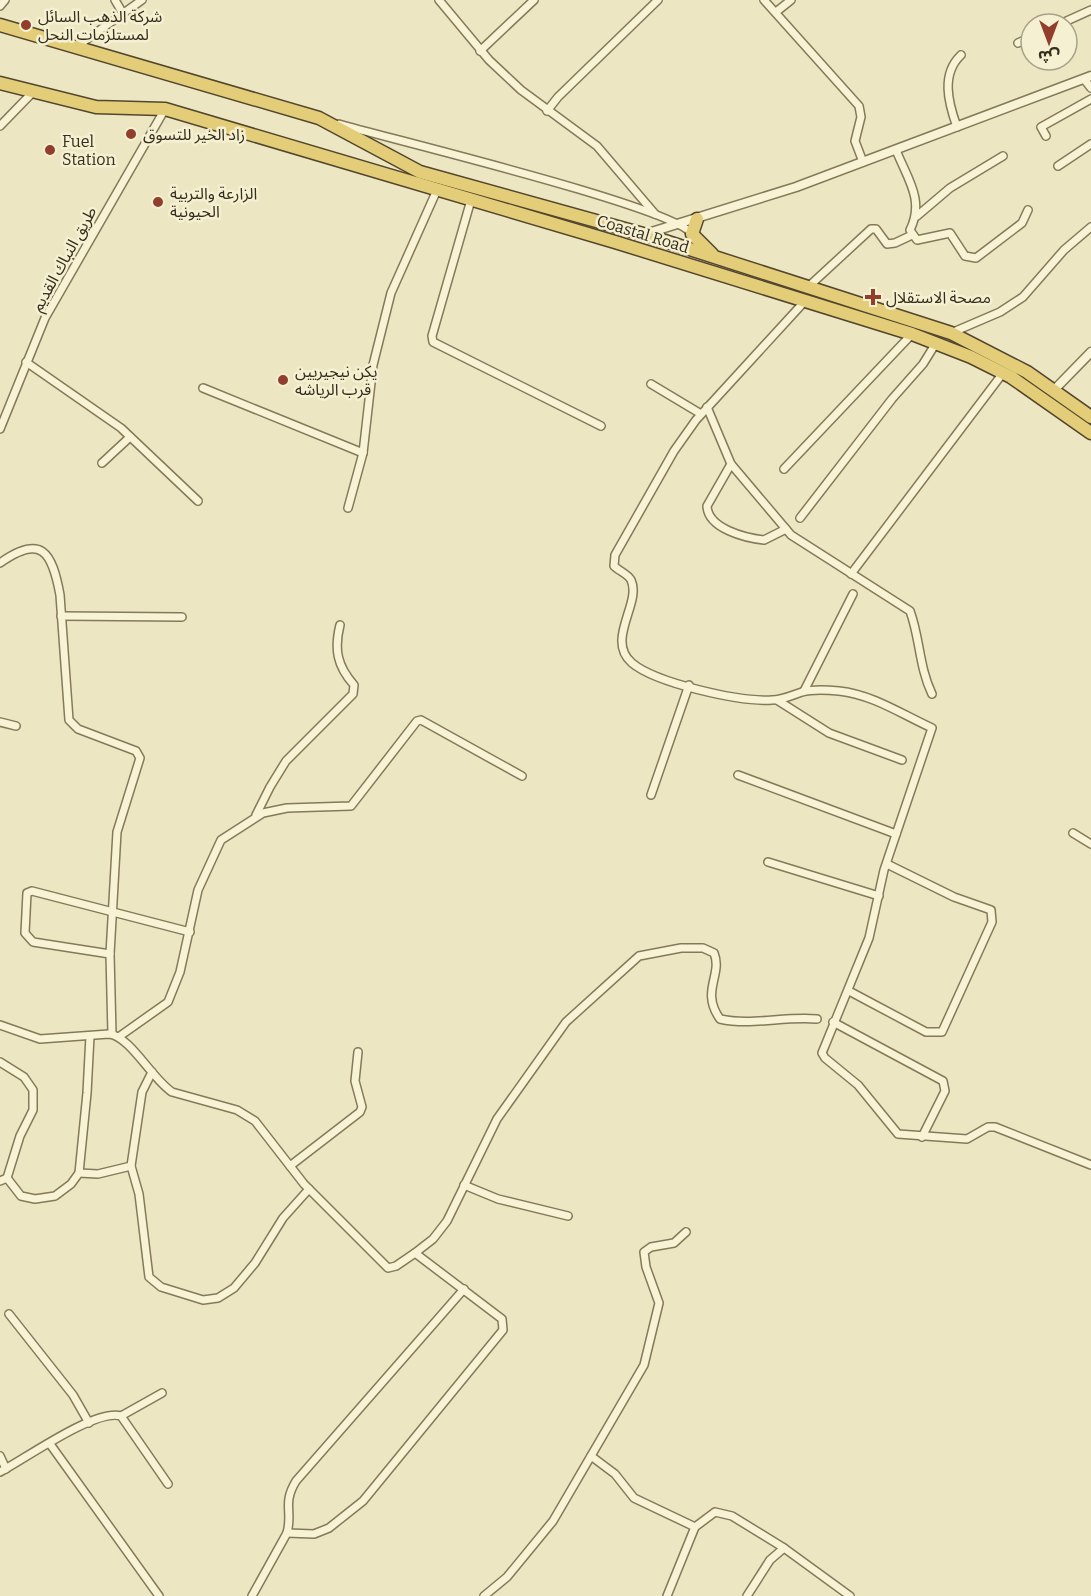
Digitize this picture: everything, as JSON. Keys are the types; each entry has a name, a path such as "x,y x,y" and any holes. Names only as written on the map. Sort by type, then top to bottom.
{"highway":[{"name":"Coastal Road","path":"0,25 320,118 420,172 643,234 718,259 936,343 1003,373 1047,400 1091,433"},
{"name":"Coastal Road","path":"0,83 103,108 165,110 471,200 951,333 990,351 1055,389 1091,417"},
{"path":"696,219 692,234 695,240 718,259"}],"street":[{"path":"0,6 5,0"},
{"path":"115,0 122,12"},
{"path":"76,47 122,12 142,0"},
{"path":"439,0 480,51 547,111 597,146 627,178 656,215"},
{"path":"480,51 534,0"},
{"path":"547,111 558,97 658,0"},
{"path":"764,0 859,106 861,117 855,141 863,162"},
{"path":"776,12 791,0"},
{"path":"957,127 949,97 948,74 953,63 961,55"},
{"path":"643,234 796,187 1087,78 1091,88"},
{"path":"0,126 33,92"},
{"path":"1046,136 1041,127 1091,99"},
{"name":"طريق النباك القديم","path":"0,429 45,318 165,110"},
{"path":"320,118 547,181 656,215 680,224 692,234"},
{"path":"1058,166 1091,144"},
{"path":"896,150 917,201 917,216"},
{"path":"1003,156 950,188 917,216 910,230 912,235 922,240 945,232 950,233 965,256 976,258 1022,223 1028,210"},
{"path":"348,508 363,453 373,365 391,293 437,190"},
{"path":"471,200 432,336 434,342 601,426"},
{"path":"951,333 1000,312 1023,297 1064,250 1091,227"},
{"path":"912,235 891,245 887,244 876,229 871,229 806,294 701,414 674,451 615,555 614,562 617,570 628,575 633,586 622,636 623,648 629,661 660,678 719,694 777,700 804,691 822,690 861,695 878,700 932,728 896,834 869,938 849,992 822,1047 825,1058 858,1085 891,1129 905,1137 967,1139 988,1127 995,1127 1091,1165"},
{"path":"784,468 912,334"},
{"path":"800,518 892,399 923,364 936,343"},
{"path":"1055,389 1091,352"},
{"path":"26,362 130,436 198,501"},
{"path":"851,574 1003,373"},
{"path":"651,384 701,414"},
{"path":"203,388 363,453"},
{"path":"707,407 731,465 786,529 910,611 916,626 924,677 932,694"},
{"path":"102,463 130,436"},
{"path":"731,465 707,506 707,513 712,520 728,530 757,540 772,538 786,529"},
{"path":"0,563 22,549 40,549 52,566 57,580 69,720 78,729 136,751 140,758 117,832 110,954 112,1034"},
{"path":"804,691 853,594"},
{"path":"61,616 182,617"},
{"path":"120,1036 168,1002 180,972 198,890 217,846 256,815 286,761 353,694 354,685 340,666 336,652 335,644 340,626"},
{"path":"651,795 689,685"},
{"path":"777,700 829,733 902,760"},
{"path":"256,815 287,808 351,806 417,722 421,720 522,776"},
{"path":"0,723 16,726"},
{"path":"738,775 896,834"},
{"path":"1073,833 1091,844"},
{"path":"768,862 879,896"},
{"path":"849,992 926,1032 942,1032 992,922 991,910 954,897 887,864"},
{"path":"110,954 33,942 27,939 25,933 26,896 32,891 190,932"},
{"path":"0,1025 40,1039 112,1034 120,1036 172,1092 197,1101 237,1110 246,1115 270,1138 309,1189 388,1268 396,1266 433,1239 447,1221 498,1119 566,1022 639,956 681,948 703,948 714,953 717,960 711,983 711,1008 720,1019 738,1023 791,1017 817,1019"},
{"path":"833,1022 943,1081 945,1091 922,1137"},
{"path":"0,1062 24,1077 33,1090 33,1110 3,1180 21,1196 46,1198 63,1191 79,1173 90,1036"},
{"path":"290,1166 360,1112 362,1107 355,1080 358,1052"},
{"path":"152,1072 142,1092 131,1166 139,1194 149,1277 161,1287 203,1300 218,1298 234,1288 255,1263 283,1218 309,1189"},
{"path":"79,1173 104,1173 131,1166"},
{"path":"464,1185 498,1199 568,1216"},
{"path":"484,1596 507,1577 553,1521 644,1365 659,1303 646,1267 644,1252 651,1247 674,1243 686,1233"},
{"path":"287,1533 314,1534 329,1528 363,1501 503,1330 502,1318 415,1253"},
{"path":"252,1596 287,1533 289,1524 287,1498 296,1481 464,1289"},
{"path":"9,1314 73,1395 89,1422"},
{"path":"121,1416 162,1393"},
{"path":"0,1456 3,1471 89,1422 114,1414 121,1416 168,1484"},
{"path":"50,1444 159,1596"},
{"path":"591,1456 615,1474 634,1498 695,1527"},
{"path":"667,1596 695,1527 715,1512 732,1516 784,1548 850,1596"},
{"path":"747,1596 770,1560 784,1548"}],"place":[{"name":"شركة الذهب السائل لمستلزمات النحل","path":"26,25"},
{"name":"زاد الخير للتسوق","path":"131,134"},
{"name":"Fuel Station","path":"50,150"},
{"name":"الزارعة والتربية الحيونية","path":"158,202"},
{"name":"مصحة الاستقلال","path":"873,297"},
{"name":"يكن نيجيريين قرب الرياشه","path":"283,380"}]}
